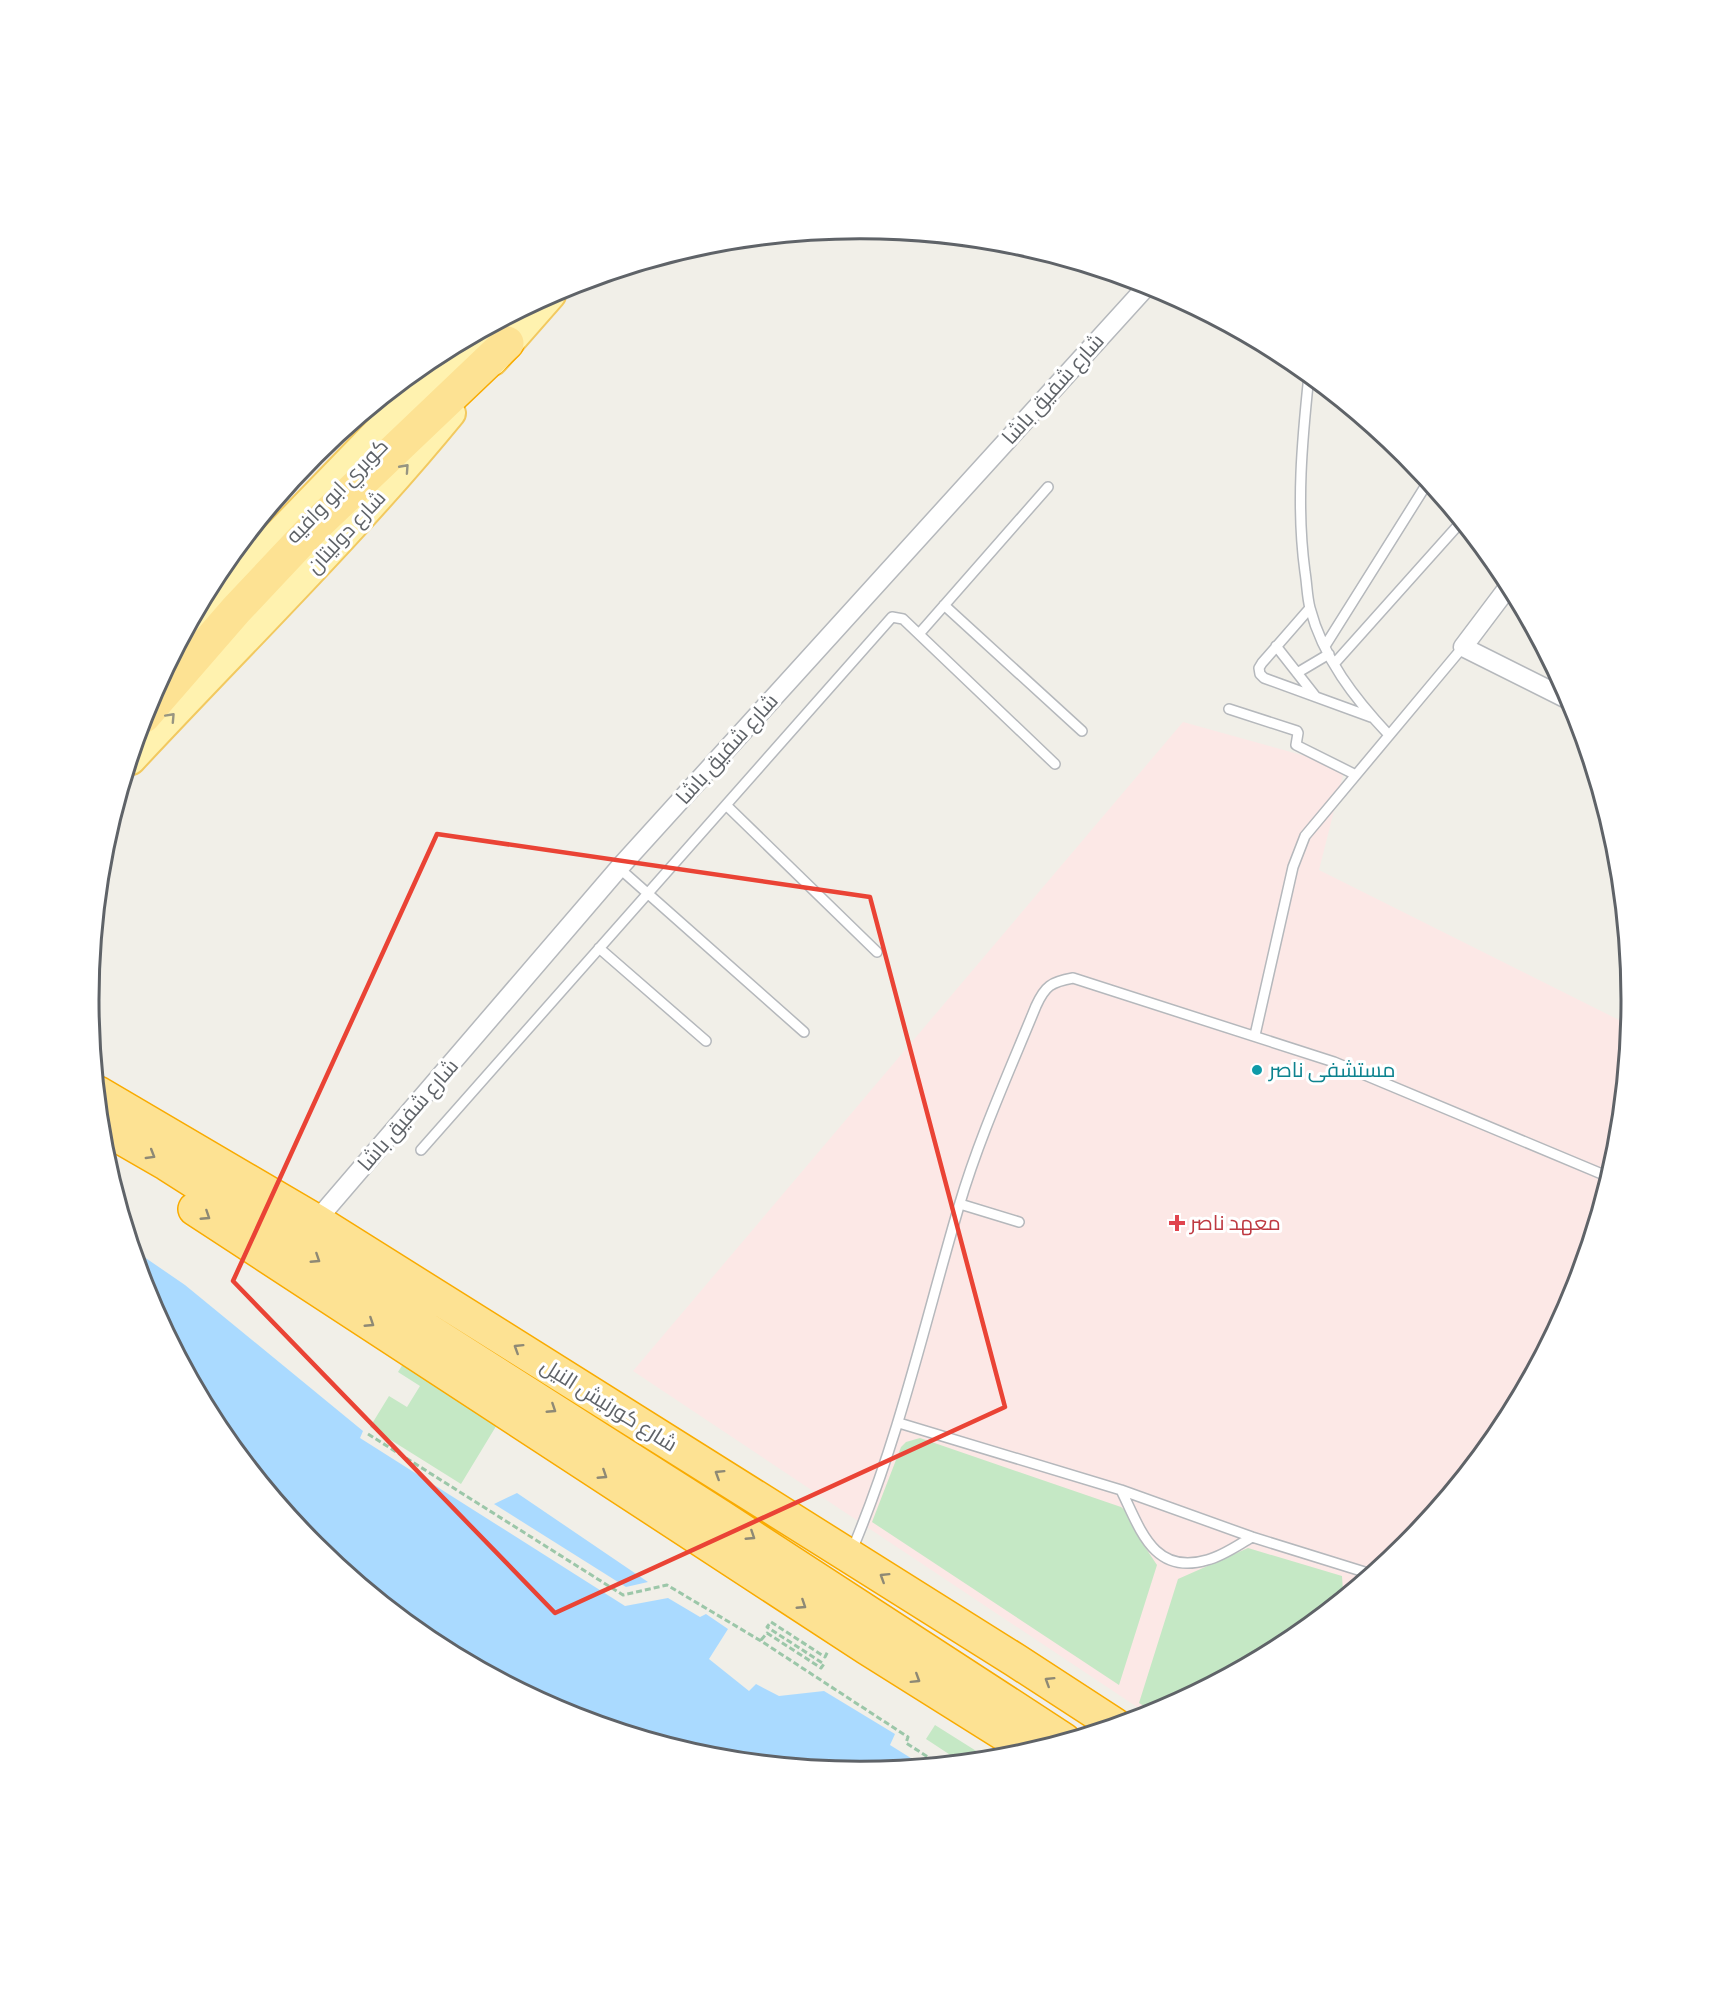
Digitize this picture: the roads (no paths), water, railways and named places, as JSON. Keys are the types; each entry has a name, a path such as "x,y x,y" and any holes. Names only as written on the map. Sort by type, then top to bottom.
{"highway":[{"path":"164,693 236,610 315,526 505,332"},
{"name":"شارع كورنيش النيل","path":"106,1098 316,1221 1103,1716"},
{"name":"شارع كورنيش النيل","path":"111,1132 158,1158 1057,1735"},
{"path":"117,1160 867,1648 1020,1743"},
{"path":"991,1691 1008,1686 1017,1669 1015,1660"},
{"path":"1065,1733 1068,1723 1082,1710 1103,1716"}],"main road":[{"name":"شارع دوليتان","path":"141,749 403,471 505,332 524,316"},
{"name":"كوبري ابو وافيه","path":"186,646 505,332"},
{"path":"210,604 442,364"}],"street":[{"name":"شارع شفيق باشا","path":"316,1221 619,868 1141,293"},
{"path":"1503,594 1463,647 1557,694"}],"lane":[{"path":"1308,385 1300,486 1301,541 1310,608 1342,679 1371,717 1389,735"},
{"path":"919,634 1048,487"},
{"path":"1297,673 1327,650 1424,489"},
{"path":"1334,664 1456,527"},
{"path":"944,605 1082,731"},
{"path":"1310,608 1262,663 1259,668 1260,674 1264,678 1371,717"},
{"path":"421,1150 892,617 903,619 1055,764"},
{"path":"1276,646 1316,697"},
{"path":"1255,1035 1293,867 1305,836 1463,647"},
{"path":"1229,709 1296,730 1298,733 1296,745 1356,775"},
{"path":"726,805 877,952"},
{"path":"619,868 804,1032"},
{"path":"599,948 706,1041"},
{"path":"850,1556 871,1505 899,1423 960,1204 1036,1006 1043,991 1057,981 1072,978 1334,1062 1600,1173"},
{"path":"960,1204 1019,1222"},
{"path":"899,1423 1121,1490 1252,1537 1363,1571"},
{"path":"1121,1490 1144,1538 1154,1551 1170,1560 1189,1564 1209,1560 1252,1537"}],"water":[{"path":"144,1257 185,1285 363,1431 360,1438 625,1606 668,1598 700,1617 706,1614 728,1629 709,1659 749,1691 756,1684 779,1696 824,1691 895,1734 890,1745 912,1759 860,1761 810,1759 712,1746 663,1735 615,1721 523,1683 437,1633 358,1572 288,1502 256,1463 227,1423 177,1337"},
{"path":"517,1493 648,1582 626,1587 494,1504"}],"place":[{"name":"مستشفى ناصر","path":"1257,1070"},
{"name":"معهد ناصر","path":"1177,1223"}]}
